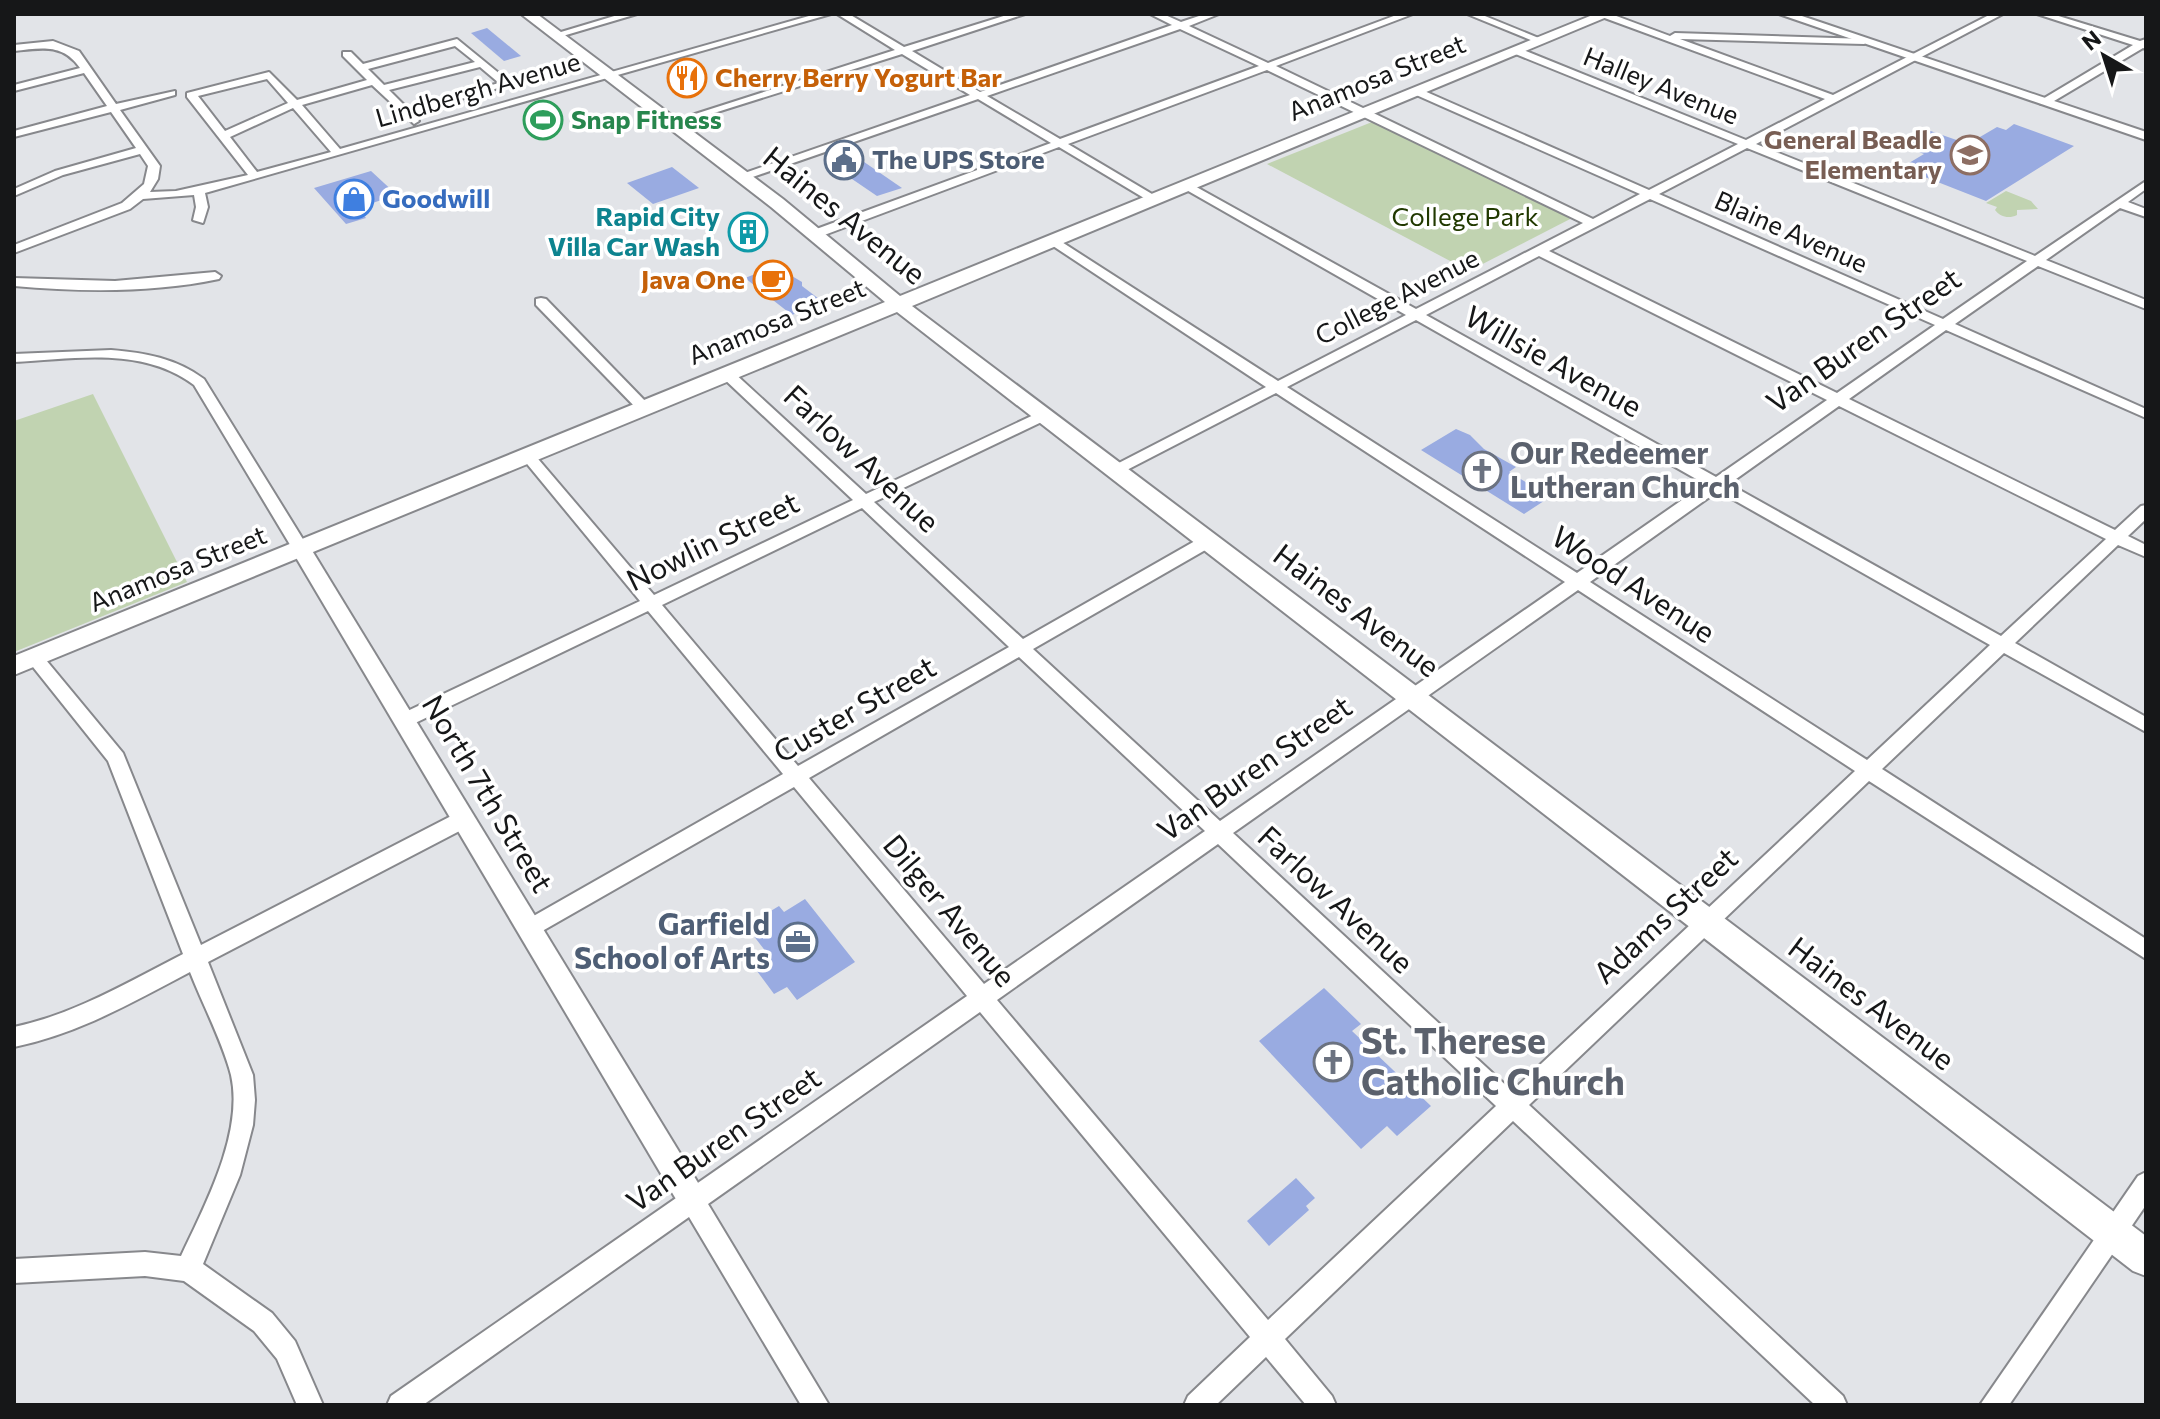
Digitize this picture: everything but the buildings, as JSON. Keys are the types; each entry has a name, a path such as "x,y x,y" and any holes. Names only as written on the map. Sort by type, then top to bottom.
{"main road":[{"name":"Haines Avenue","path":"528,14 743,177 897,303 2146,1258"},
{"name":"Anamosa Street","path":"24,662 1606,14"}],"street":[{"path":"556,35 632,14"},
{"name":"Lindbergh Avenue","path":"141,196 199,192 826,14"},
{"path":"842,14 1153,199"},
{"path":"672,123 1020,14"},
{"path":"1155,14 1592,223"},
{"path":"743,177 1214,14"},
{"path":"815,234 1408,14"},
{"path":"1472,14 1541,41"},
{"path":"1606,14 1834,99"},
{"name":"College Avenue","path":"1116,470 1998,14"},
{"path":"2042,14 2145,44"},
{"path":"1794,15 2146,136"},
{"path":"1666,37 1688,35 1864,41"},
{"path":"361,68 457,42 507,84 406,112"},
{"path":"2045,102 2145,44"},
{"path":"14,48 61,45 75,53 154,166 155,175 141,196 108,215 14,249"},
{"name":"Halley Avenue","path":"1517,51 2146,305"},
{"path":"347,54 422,128"},
{"path":"224,136 295,104 482,63"},
{"path":"14,88 87,69"},
{"path":"255,177 191,95 269,75 338,153"},
{"name":"Blaine Avenue","path":"1418,92 2146,414"},
{"path":"14,134 171,93"},
{"path":"14,193 59,173 142,150"},
{"name":"Van Buren Street","path":"400,1405 2146,184"},
{"name":"Willsie Avenue","path":"1187,186 2146,725"},
{"path":"199,192 202,207 199,220"},
{"path":"2119,203 2146,213"},
{"name":"Wood Avenue","path":"1050,240 1274,388 2146,950"},
{"path":"1539,251 2146,552"},
{"path":"14,282 40,285 168,283 215,276"},
{"path":"541,302 644,408"},
{"name":"North 7th Street","path":"14,358 133,356 165,361 189,372 199,382 816,1405"},
{"name":"Farlow Avenue","path":"727,374 1834,1405"},
{"name":"Nowlin Street","path":"405,720 1045,415"},
{"name":"Dilger Avenue","path":"528,456 1323,1405"},
{"name":"Adams Street","path":"1197,1405 2146,510"},
{"name":"Custer Street","path":"530,928 1208,541"},
{"path":"24,662 116,758 242,1075 245,1098 241,1127 229,1169 188,1269"},
{"path":"14,1037 48,1030 73,1020 196,960 464,819"},
{"path":"1993,1405 2146,1184"},
{"path":"14,1271 145,1264 188,1269 263,1322 286,1350 310,1405"}],"green space":[{"name":"College Park","path":"1372,122 1574,217 1469,271 1267,164"},
{"path":"2006,191 2031,201 2038,209 2017,210 2017,215 2011,217 1999,214 1995,210 1997,207 1986,203"},
{"path":"93,394 187,582 14,652 14,421"}],"place":[{"name":"Cherry Berry Yogurt Bar","path":"687,78"},
{"name":"Snap Fitness","path":"543,120"},
{"name":"General Beadle Elementary","path":"1970,155"},
{"name":"The UPS Store","path":"844,160"},
{"name":"Goodwill","path":"354,199"},
{"name":"Rapid City Villa Car Wash","path":"748,232"},
{"name":"Java One","path":"773,280"},
{"name":"Our Redeemer Lutheran Church","path":"1482,471"},
{"name":"Garfield School of Arts","path":"798,942"},
{"name":"St. Therese Catholic Church","path":"1333,1062"}]}
